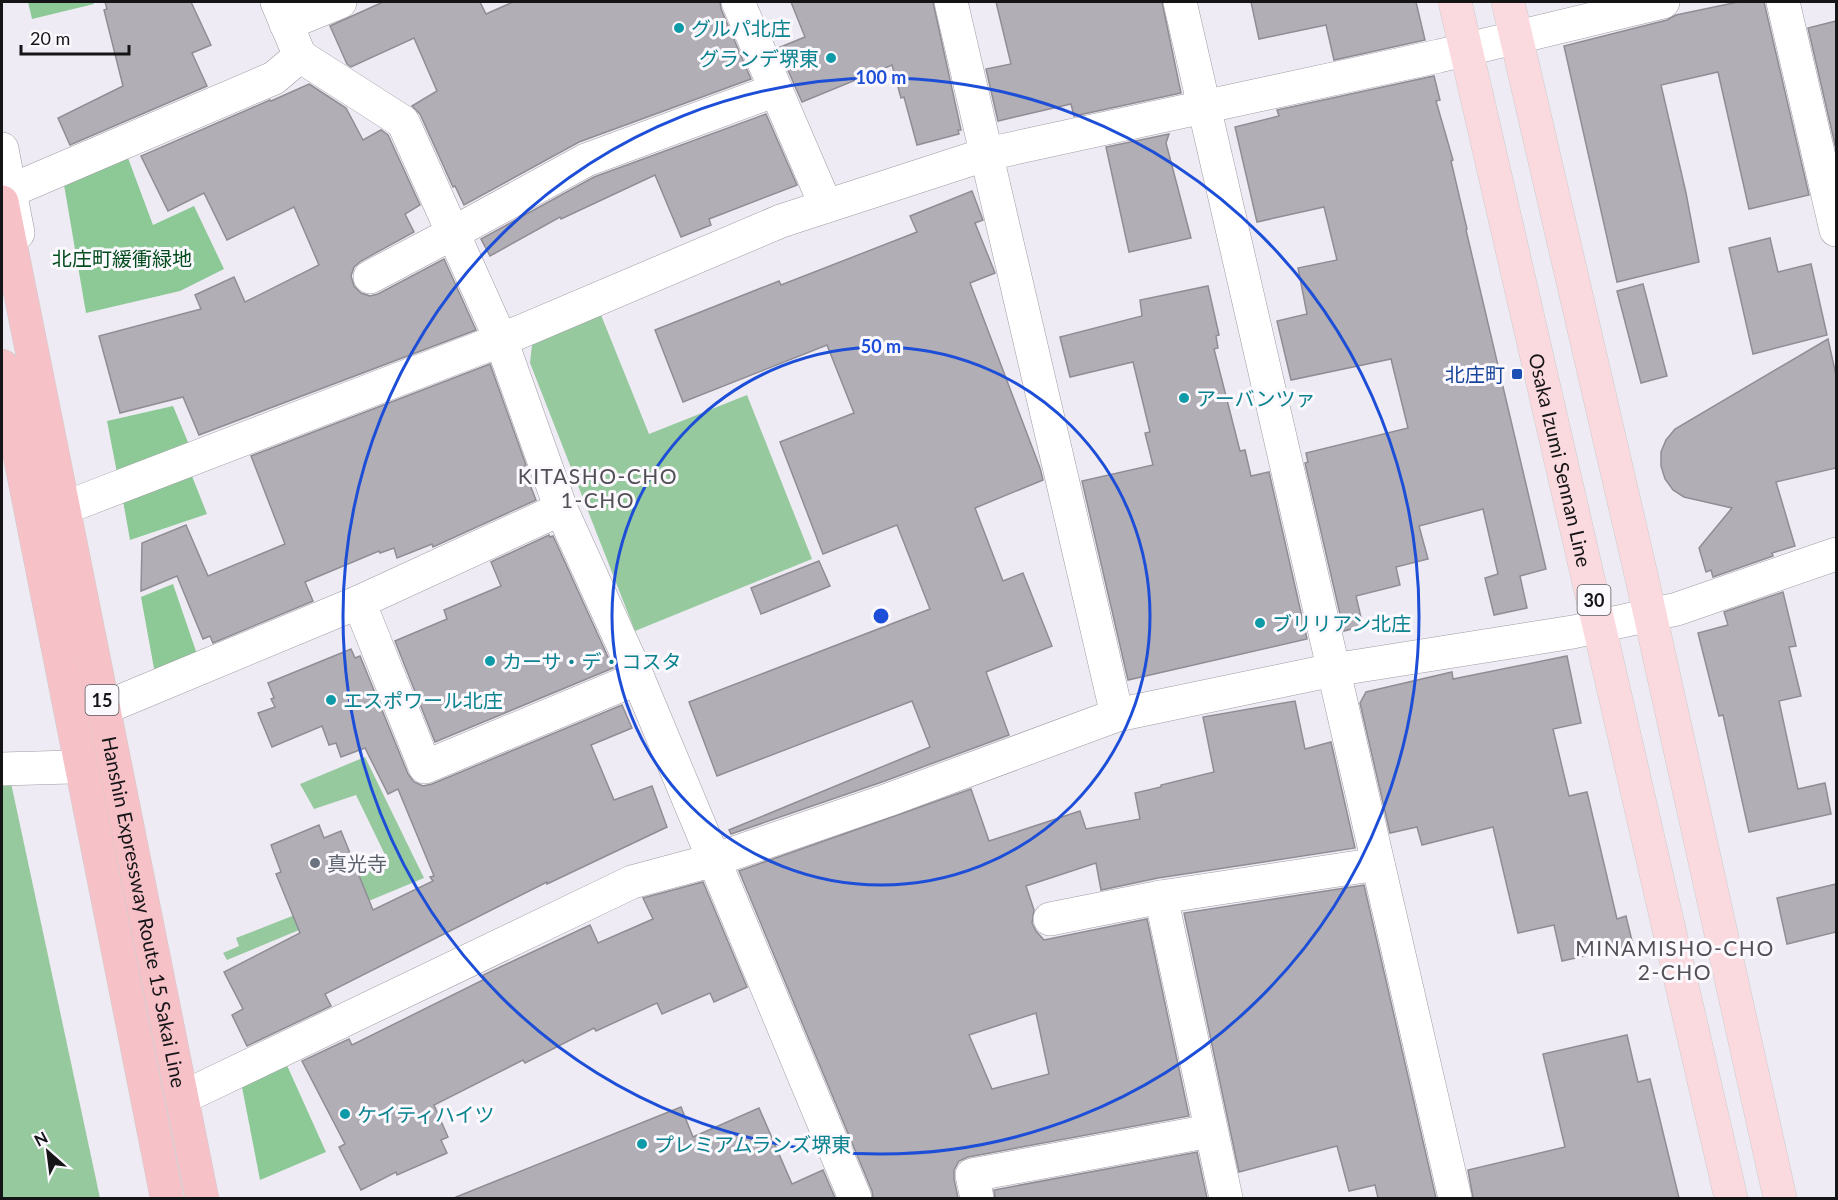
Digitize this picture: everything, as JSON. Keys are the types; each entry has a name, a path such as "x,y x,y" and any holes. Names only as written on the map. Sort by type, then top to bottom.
{"highway":[{"name":"Hanshin Expressway Route 15 Sakai Line","path":"6,197 202,1198"},
{"name":"Hanshin Expressway Route 15 Sakai Line","path":"2,366 167,1198"}],"main road":[{"name":"Osaka Izumi Sennan Line","path":"1455,2 1731,1198"},
{"path":"1508,2 1651,616 1780,1198"}],"street":[{"path":"340,2 281,13 300,56 403,122 501,340 561,509 638,678 855,1198"},
{"path":"738,2 826,206"},
{"path":"951,2 1117,715"},
{"path":"1180,2 1455,1198"},
{"path":"72,505 501,340 782,221 987,154 1466,49 1663,2"},
{"path":"1783,2 1836,230"},
{"path":"6,197 274,78 300,56"},
{"path":"370,277 585,160 776,90"},
{"path":"2,149 6,197 72,505 109,706 207,1198"},
{"path":"2,433 156,1198"},
{"path":"109,706 359,602 561,509"},
{"path":"186,1096 632,882 714,860 888,800 1117,715 1332,670 1600,627 1651,616 1836,554"},
{"path":"359,602 425,767 638,678"},
{"path":"2,769 71,767"},
{"path":"1050,919 1161,897 1378,864"},
{"path":"1161,897 1226,1198"},
{"path":"976,1198 972,1175 1210,1131"}],"green space":[{"path":"28,2 93,2 94,4 32,19"},
{"name":"北庄町緩衝緑地","path":"125,150 153,225 194,206 224,269 180,291 86,313 63,179"},
{"path":"601,315 649,434 747,395 812,559 635,631 530,363 532,345"},
{"path":"173,406 190,447 118,478 107,421"},
{"path":"188,466 207,514 130,540 122,495"},
{"path":"173,584 198,657 155,674 141,597"},
{"path":"365,757 424,878 227,960 223,953 239,946 236,938 361,889 356,877 389,863 356,795 314,809 300,784"},
{"path":"2,783 11,783 100,1198 2,1198"},
{"path":"285,1061 326,1152 260,1180 241,1082"}],"building":[{"path":"105,2 191,2 211,45 192,53 207,86 70,145 58,118 123,86 104,10 107,9"},
{"path":"383,2 480,2 486,14 513,2 720,2 751,79 579,142 464,205 455,186 453,187 420,114 412,106 437,91 414,38 351,67 347,64 330,26"},
{"path":"791,2 933,2 961,130 958,130 959,134 917,145 904,97 901,98 892,65 802,102 778,48 805,37"},
{"path":"996,2 1162,2 1181,93 1074,116 1071,104 998,121 986,69 1011,64"},
{"path":"1251,2 1416,2 1425,40 1334,60 1326,25 1259,39"},
{"path":"1738,2 1764,2 1809,195 1749,209 1718,72 1661,85 1699,262 1617,282 1564,46 1667,20 1676,15"},
{"path":"1836,21 1836,149 1808,28"},
{"path":"1434,76 1440,100 1436,101 1453,160 1451,161 1466,230 1546,569 1520,576 1527,608 1494,615 1485,578 1498,574 1483,509 1419,526 1428,559 1396,567 1400,585 1356,596 1363,626 1344,631 1305,463 1308,462 1306,453 1408,428 1391,359 1291,380 1277,321 1307,314 1298,268 1337,260 1324,207 1257,222 1235,127 1279,116 1277,110"},
{"path":"309,84 346,108 363,140 381,130 388,135 420,205 405,214 414,232 354,267 351,276 354,286 361,293 370,296 378,294 444,259 476,330 199,435 183,397 120,413 99,336 201,309 195,295 234,277 245,302 319,265 294,207 227,240 204,193 168,211 141,156"},
{"path":"766,114 797,185 709,219 711,225 681,237 655,175 561,219 560,217 490,256 481,239 594,177"},
{"path":"1169,134 1166,143 1191,238 1129,252 1106,147"},
{"path":"972,191 983,220 975,223 995,273 970,283 1043,480 975,508 1003,581 1023,573 1052,646 986,672 1009,735 731,834 729,830 930,747 912,701 717,776 689,702 930,609 897,525 823,554 780,442 854,413 827,345 683,402 655,330 779,281 781,285 917,232 910,216"},
{"path":"1770,238 1778,272 1811,264 1827,335 1753,354 1729,248"},
{"path":"1643,284 1667,376 1641,383 1617,291"},
{"path":"1208,286 1219,335 1216,336 1218,348 1214,349 1240,451 1245,450 1251,476 1269,472 1307,639 1128,680 1082,481 1153,465 1145,433 1150,432 1133,362 1070,377 1060,337 1142,316 1140,300"},
{"path":"1828,339 1836,375 1836,468 1776,482 1795,546 1713,577 1711,570 1706,572 1699,548 1732,508 1684,497 1673,490 1665,479 1661,466 1661,452 1666,440 1675,429"},
{"path":"490,364 536,500 433,547 432,544 397,558 394,548 380,553 379,551 305,582 313,601 213,643 210,636 203,639 177,576 141,591 142,543 186,525 208,576 285,544 251,456"},
{"path":"549,535 553,536 613,668 435,742 395,641 447,619 444,610 501,586 491,562"},
{"path":"819,561 830,586 761,614 751,588"},
{"path":"1783,592 1796,646 1789,647 1801,696 1779,701 1798,789 1825,783 1831,814 1749,832 1723,715 1719,716 1698,633 1728,625 1724,612"},
{"path":"351,649 355,658 360,656 408,774 414,782 423,786 432,784 622,705 632,728 591,745 614,800 652,786 667,827 547,884 547,882 325,994 331,1006 247,1046 232,1015 243,1009 224,972 300,933 276,874 281,872 271,845 319,825 324,838 341,831 373,910 433,881 430,877 434,876 398,789 388,794 365,748 341,757 336,743 329,745 322,726 272,747 258,713 275,707 268,683"},
{"path":"1567,656 1581,723 1553,729 1569,796 1587,792 1617,919 1626,916 1633,945 1562,961 1554,925 1518,933 1493,827 1422,845 1417,827 1390,833 1360,703 1366,692 1452,672 1453,679"},
{"path":"1295,701 1305,749 1331,742 1355,848 1158,878 1101,890 1096,863 1026,886 1034,910 1032,923 1044,940 1147,919 1189,1116 968,1157 959,1161 954,1170 958,1198 873,1198 739,871 971,789 989,841 1080,811 1086,829 1140,819 1135,793 1214,772 1203,717","holes":["1036,1013 1049,1074 992,1089 969,1035"]},
{"path":"703,882 747,987 714,1002 710,993 662,1014 657,1003 596,1031 594,1028 525,1063 523,1060 434,1105 448,1137 441,1140 447,1153 397,1175 396,1172 361,1190 339,1147 345,1144 302,1061 349,1039 352,1045 485,979 483,975 590,925 598,943 653,919 643,898"},
{"path":"1836,884 1836,932 1787,944 1777,898"},
{"path":"1364,885 1436,1198 1378,1198 1375,1185 1349,1191 1337,1146 1239,1172 1184,913"},
{"path":"1627,1035 1638,1082 1650,1079 1679,1198 1473,1198 1468,1170 1565,1147 1543,1054"},
{"name":"プレミアムランズ堺東","path":"681,1107 693,1137 759,1108 792,1184 823,1170 835,1198 456,1198 456,1197"},
{"path":"1197,1152 1207,1198 995,1198 994,1190"}],"place":[{"name":"グルパ北庄","path":"679,28"},
{"name":"グランデ堺東","path":"831,58"},
{"name":"北庄町","path":"1517,374"},
{"name":"アーバンツァ","path":"1184,398"},
{"name":"ブリリアン北庄","path":"1260,623"},
{"name":"カーサ・デ・コスタ","path":"490,661"},
{"name":"エスポワール北庄","path":"331,700"},
{"name":"真光寺","path":"315,863"},
{"name":"ケイティハイツ","path":"345,1114"},
{"name":"プレミアムランズ堺東","path":"642,1144"}],"district":[{"name":"KITASHO-CHO 1-CHO","path":"598,487"},
{"name":"MINAMISHO-CHO 2-CHO","path":"1675,959"}]}
